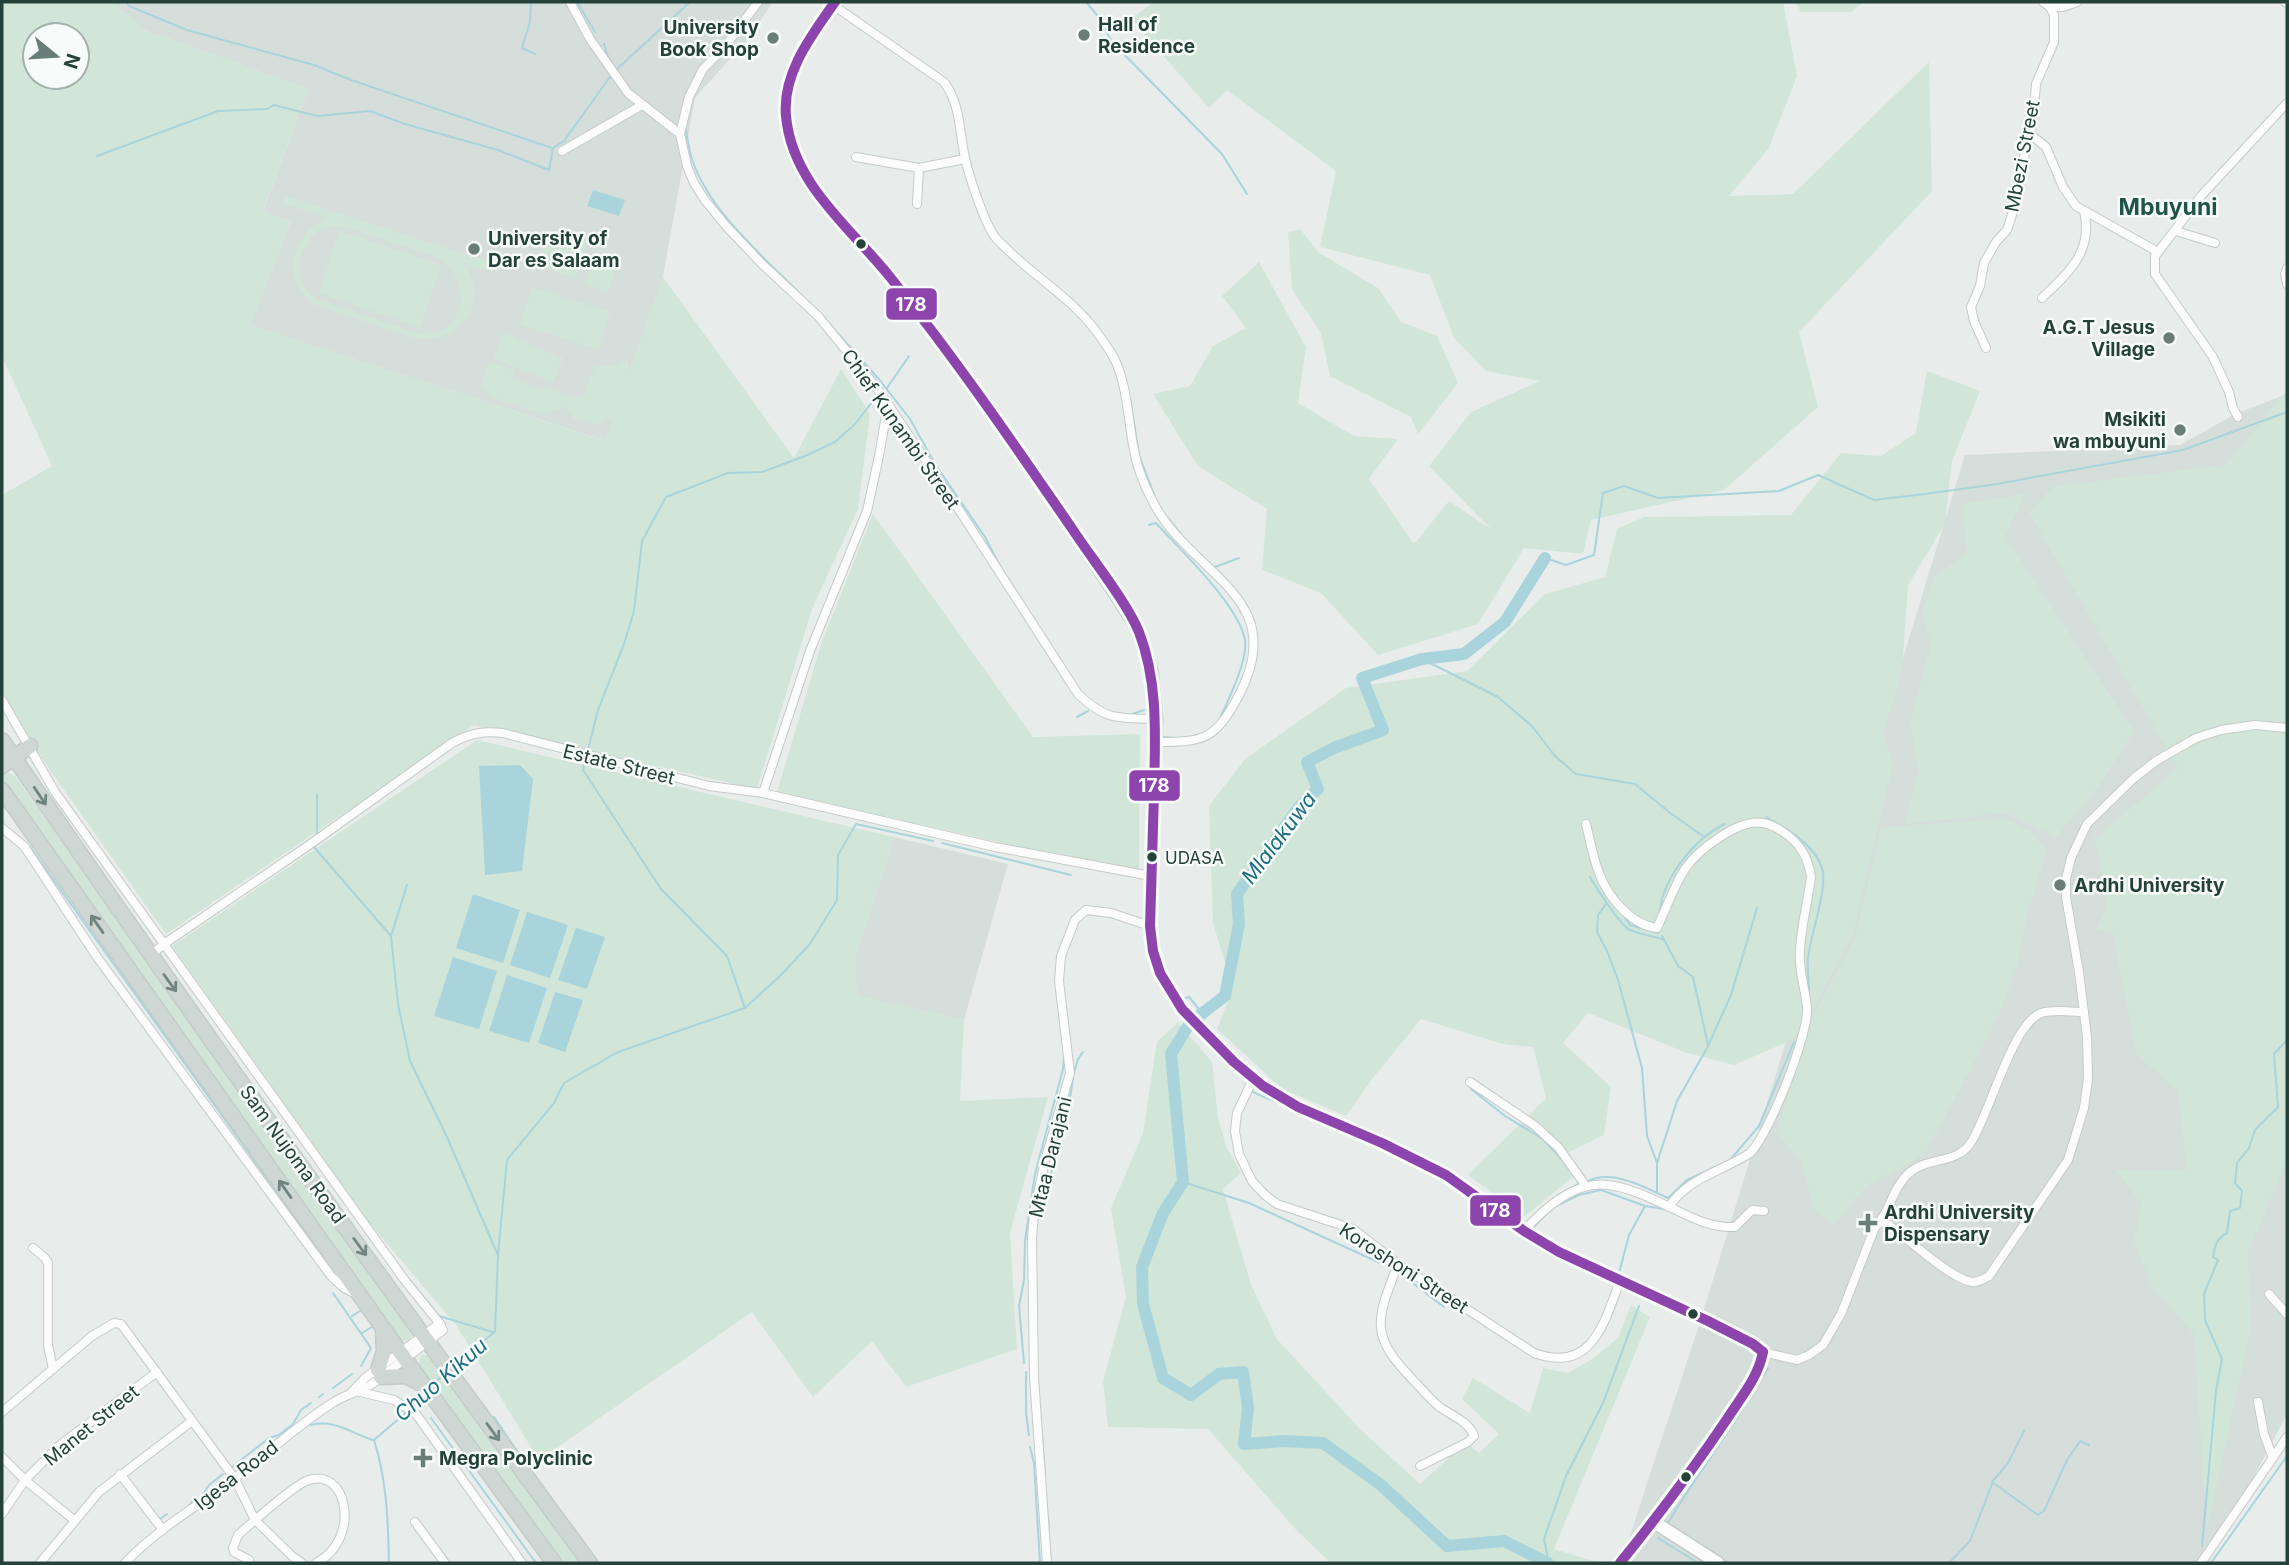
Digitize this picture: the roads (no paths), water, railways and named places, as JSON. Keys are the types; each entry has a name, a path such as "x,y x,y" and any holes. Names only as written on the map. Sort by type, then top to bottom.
{"main road":[{"name":"Sam Nujoma Road","path":"2,740 8,762 590,1563"},
{"path":"8,762 30,746"},
{"name":"Sam Nujoma Road","path":"2,790 360,1296 554,1563"},
{"path":"380,1322 385,1344 380,1373 406,1376 427,1388"}],"street":[{"path":"570,2 590,39 628,93 680,134"},
{"name":"Chief Kunambi Street","path":"758,2 724,48 703,69 689,96 680,134 687,166 704,199 762,264 818,316 888,403 1078,694 1089,705 1111,717 1156,719"},
{"path":"2046,4 2063,8 2077,2"},
{"path":"1156,742 1199,741 1219,726 1232,708 1249,674 1255,644 1247,611 1233,592 1188,548 1153,502 1137,463 1124,390 1112,354 1085,318 1027,268 995,236 965,159 954,99 944,82 834,3 809,38 791,79 785,110 792,148 806,177 890,277 993,413 1132,619 1151,670 1156,719 1150,926 1153,951 1160,973 1182,1009 1253,1079 1298,1107 1437,1170 1559,1252 1708,1321 1763,1352 1797,1360 1823,1345 1834,1330 1872,1235 1894,1191 1910,1172 1922,1165 1954,1157 1970,1144 2003,1069 2030,1021 2042,1013 2084,1012"},
{"name":"Mbezi Street","path":"1986,348 1971,307 1980,286 1984,263 2011,220 2030,134 2036,83 2054,42 2054,15 2046,4"},
{"path":"2238,417 2213,357 2155,274 2155,256 2201,196 2287,103"},
{"path":"562,151 642,105"},
{"path":"2030,134 2046,148 2068,196 2076,206 2158,252"},
{"path":"856,157 919,168 965,159"},
{"path":"917,204 919,168"},
{"path":"2042,298 2066,275 2082,251 2088,228 2084,211"},
{"path":"2176,231 2215,243"},
{"path":"2287,268 2287,284"},
{"path":"763,793 810,651 867,511 888,403"},
{"path":"2,700 55,792 164,944"},
{"path":"1880,1223 1885,1222 1938,1263 1966,1280 1981,1281 1989,1276 2073,1149 2084,1108 2088,1079 2084,1012 2066,897 2066,879 2071,858 2087,824 2134,778 2196,737 2255,725 2287,728"},
{"name":"Estate Street","path":"150,956 452,743 485,731 503,733 709,786 763,793 995,847 1151,876"},
{"path":"1586,824 1598,872 1608,891 1634,920 1651,928 1657,928 1690,863 1707,846 1747,824 1763,823 1786,834 1799,846 1810,865 1811,877 1800,951 1806,1022 1800,1045 1771,1118 1750,1153 1688,1187 1669,1207"},
{"path":"2,828 24,846 97,957 331,1276 344,1288 360,1296"},
{"name":"Mtaa Darajani","path":"1048,1563 1034,1377 1031,1267 1034,1212 1045,1161 1070,1073 1059,981 1061,956 1075,920 1086,910 1111,913 1150,926"},
{"name":"Igesa Road","path":"125,1563 163,1530 234,1479 273,1446 335,1401 356,1392 365,1378 380,1373 441,1326 405,1283 164,944"},
{"name":"Koroshoni Street","path":"1253,1079 1237,1114 1235,1132 1239,1154 1252,1181 1277,1204 1353,1229 1398,1264 1521,1346 1544,1357 1577,1356 1587,1348 1601,1329 1620,1281"},
{"path":"1470,1082 1542,1132 1558,1147 1587,1186"},
{"path":"1524,1231 1547,1207 1587,1186 1619,1187 1695,1220 1729,1228 1739,1225 1752,1210 1764,1211"},
{"path":"33,1248 48,1263 48,1345 53,1369"},
{"path":"1398,1264 1382,1311 1384,1343 1393,1360 1438,1406 1471,1429 1474,1436 1468,1442 1420,1466"},
{"path":"2269,1294 2287,1314"},
{"path":"2,1412 92,1336 114,1323 121,1324 234,1479 255,1520 302,1563"},
{"path":"1620,1563 1689,1474 1751,1382 1762,1363 1763,1352"},
{"name":"Manet Street","path":"2,1514 25,1480 68,1438 157,1372"},
{"path":"356,1392 394,1400 416,1414 522,1563"},
{"path":"2258,1402 2264,1434 2273,1458"},
{"path":"40,1563 99,1492 192,1422"},
{"path":"2202,1563 2287,1437"},
{"path":"2,1457 25,1480 74,1520"},
{"path":"120,1474 163,1530"},
{"path":"249,1560 237,1555 233,1548 238,1535 307,1481 318,1480 331,1485 344,1503 345,1519 335,1548 316,1563"},
{"path":"415,1522 445,1563"},
{"path":"1654,1522 1718,1563"}],"water":[{"path":"593,190 625,200 619,216 587,206"},
{"path":"520,765 533,779 522,871 485,875 479,766"},
{"path":"473,894 520,910 503,963 456,948"},
{"path":"527,912 568,925 550,978 510,965"},
{"path":"576,928 605,937 587,989 558,980"},
{"path":"453,957 497,971 479,1029 434,1016"},
{"path":"507,975 547,988 529,1043 489,1031"},
{"path":"555,992 583,1000 565,1052 538,1043"}],"waterway":[{"path":"126,2 129,6 187,30 314,65 552,148"},
{"path":"531,2 530,22 522,48 535,54"},
{"path":"577,2 595,32"},
{"path":"616,70 690,2"},
{"path":"1086,2 1097,15 1112,42 1222,154 1247,194"},
{"path":"604,44 609,60"},
{"path":"97,156 218,111 267,109 274,105 317,116 370,111 405,124 498,150 549,170 553,148 564,141 612,74"},
{"path":"686,130 693,162 713,200 741,235 804,298"},
{"path":"832,327 878,378 910,419 935,464 985,537 1001,568"},
{"path":"887,388 909,356"},
{"path":"588,750 598,710 634,611 642,541 666,497 728,473 762,472 835,442 855,424 877,396"},
{"path":"1130,398 1139,455 1155,497"},
{"path":"1545,558 1566,565 1594,555 1603,493 1624,486 1658,498 1779,491 1818,475 1874,500 1997,484 2183,450 2287,412"},
{"path":"1169,519 1181,534"},
{"path":"1149,525 1156,523 1194,563 1221,595 1240,626 1245,640 1244,658 1220,718"},
{"path":"1212,568 1239,558"},
{"name":"Mlalakuwa","path":"1196,1018 1225,996 1239,924 1237,894 1299,807 1318,789 1307,762 1334,748 1383,730 1362,678 1422,659 1464,654 1505,622 1545,558"},
{"path":"1422,659 1498,697 1532,726 1555,756 1576,774 1635,784 1704,837"},
{"path":"1132,714 1144,710"},
{"path":"1077,717 1088,711"},
{"path":"1161,737 1176,738"},
{"path":"585,759 583,770 661,889 727,956 745,1008"},
{"path":"317,795 317,836"},
{"path":"1766,817 1808,846 1823,872 1820,902 1808,957 1809,995"},
{"path":"453,1364 495,1332 498,1255 507,1160 554,1103 564,1083 618,1052 745,1008 810,944 837,900 838,855 856,824 933,841"},
{"path":"1660,913 1666,887 1682,861 1702,839 1725,824"},
{"path":"942,843 1071,875"},
{"path":"30,847 336,1275"},
{"path":"314,847 391,936"},
{"path":"1590,877 1626,927 1662,939"},
{"path":"407,885 391,936 398,1004 410,1061 447,1137 497,1253"},
{"path":"1606,904 1598,915 1597,932 1618,980 1642,1068 1647,1136 1657,1163"},
{"path":"1657,1193 1657,1163 1677,1101 1708,1046 1731,995 1757,908"},
{"path":"1625,918 1630,925 1658,933 1659,929"},
{"path":"1662,936 1678,966 1693,977 1708,1045"},
{"path":"1183,999 1189,997 1202,1013 1205,1026"},
{"path":"1188,1026 1171,1054 1183,1182 1163,1213 1142,1267 1143,1304 1163,1378 1191,1395 1219,1374 1243,1372 1248,1408 1244,1444 1284,1441 1323,1443 1381,1485 1447,1546 1504,1541 1548,1563"},
{"path":"2202,1546 2216,1391 2222,1359 2205,1320 2204,1294 2218,1260 2213,1257 2214,1249 2220,1238 2227,1233 2230,1211 2240,1208 2242,1191 2235,1183 2237,1163 2249,1148 2255,1130 2278,1107 2274,1054 2287,1040"},
{"path":"1730,1160 1759,1126 1794,1042"},
{"path":"1232,1051 1243,1062"},
{"path":"1074,1073 1083,1052"},
{"path":"1024,1363 1019,1306 1024,1280 1025,1241 1035,1174 1064,1058"},
{"path":"1037,1222 1067,1118 1073,1078"},
{"path":"1471,1089 1505,1116 1543,1139 1566,1164"},
{"path":"1253,1092 1285,1106"},
{"path":"1588,1181 1618,1178 1668,1198 1687,1180 1715,1167"},
{"path":"1566,1191 1579,1184 1577,1180"},
{"path":"1183,1182 1249,1203 1380,1263"},
{"path":"1556,1206 1579,1195 1601,1190 1645,1206 1664,1209"},
{"path":"1619,1273 1629,1235 1645,1206"},
{"path":"1531,1230 1549,1211"},
{"path":"1401,1274 1444,1307"},
{"path":"407,1277 439,1316 493,1332"},
{"path":"333,1293 371,1348 361,1366"},
{"path":"1549,1563 1544,1539 1566,1476 1603,1403 1639,1306"},
{"path":"352,1316 360,1311"},
{"path":"362,1333 372,1327"},
{"path":"1668,1523 1768,1368"},
{"path":"1026,1372 1029,1435"},
{"name":"Chuo Kikuu","path":"432,1387 444,1373"},
{"path":"333,1388 352,1374"},
{"path":"319,1397 323,1394"},
{"name":"Chuo Kikuu","path":"412,1407 423,1397"},
{"path":"232,1467 269,1438 279,1435 293,1424 301,1410 311,1403"},
{"name":"Chuo Kikuu","path":"389,1563 384,1486 374,1440 408,1411"},
{"path":"1040,1412 1045,1473"},
{"path":"494,1417 529,1469"},
{"path":"431,1418 536,1563"},
{"path":"311,1425 335,1425 373,1440"},
{"path":"2024,1431 2008,1463 1992,1482 2038,1515 2044,1511 2067,1460 2080,1441 2089,1445"},
{"path":"1030,1447 1034,1463 1040,1563"},
{"path":"2211,1563 2287,1456"},
{"path":"200,1499 209,1485 223,1474"},
{"path":"1949,1563 1970,1541 1992,1484"},
{"path":"187,1508 193,1501"},
{"path":"160,1519 167,1514"},
{"path":"1048,1517 1049,1529"},
{"path":"1658,1538 1698,1563"},
{"path":"1722,1559 1728,1563"}],"place":[{"name":"Hall of Residence","path":"1084,35"},
{"name":"University Book Shop","path":"773,38"},
{"name":"University of Dar es Salaam","path":"474,249"},
{"name":"A.G.T Jesus Village","path":"2169,338"},
{"name":"Msikiti wa mbuyuni","path":"2180,430"},
{"name":"UDASA","path":"1152,857"},
{"name":"Ardhi University","path":"2060,885"},
{"name":"Ardhi University Dispensary","path":"1868,1223"},
{"name":"Megra Polyclinic","path":"423,1458"}],"district":[{"name":"Mbuyuni","path":"2168,207"}]}
